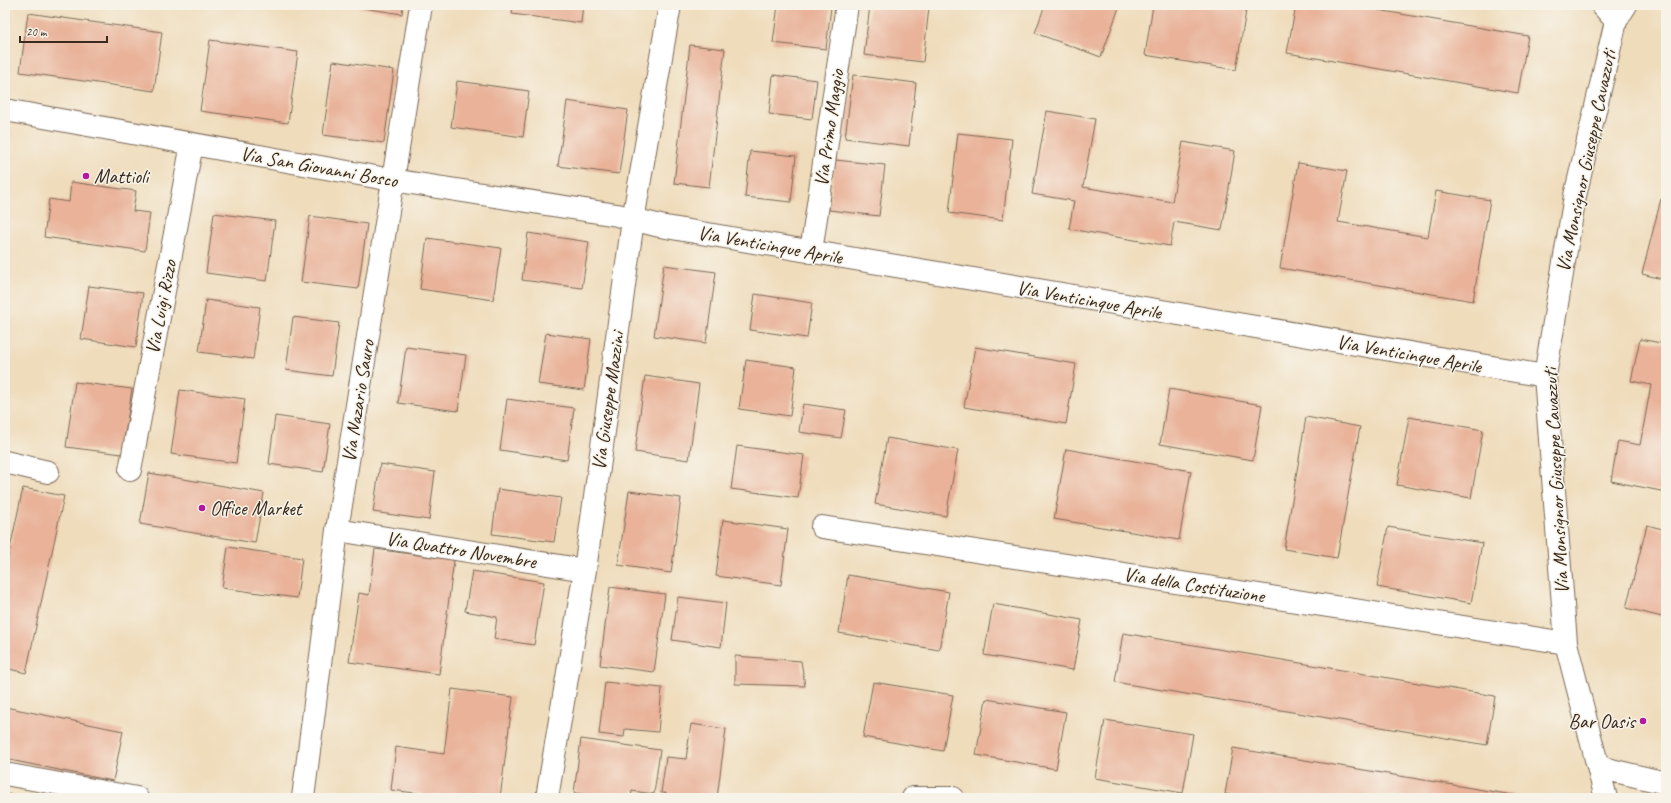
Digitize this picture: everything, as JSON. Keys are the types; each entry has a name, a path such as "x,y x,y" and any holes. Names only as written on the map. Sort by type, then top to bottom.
{"street":[{"name":"Via Nazario Sauro","path":"304,798 337,530 421,5"},
{"name":"Via Giuseppe Mazzini","path":"547,798 585,570 633,220 670,5"},
{"name":"Via Primo Maggio","path":"811,252 847,5"},
{"path":"1602,5 1621,13"},
{"name":"Via Monsignor Giuseppe Cavazzuti","path":"1606,798 1566,643 1545,376 1575,196 1621,13"},
{"name":"Via San Giovanni Bosco","path":"5,110 392,180 617,215 633,220"},
{"name":"Via Luigi Rizzo","path":"130,470 192,144"},
{"name":"Via Venticinque Aprile","path":"633,220 811,252 1545,376"},
{"path":"5,462 48,472"},
{"name":"Via della Costituzione","path":"822,527 1566,643"},
{"name":"Via Quattro Novembre","path":"337,530 585,570"},
{"path":"1598,767 1666,783"},
{"path":"5,774 137,798"},
{"path":"913,798 953,798"}],"building":[{"path":"357,5 403,5 402,14 357,7"},
{"path":"513,5 583,5 581,23 512,14"},
{"path":"778,5 811,5 831,7 826,49 773,43"},
{"path":"870,5 929,7 923,62 864,55"},
{"path":"1045,5 1120,5 1101,57 1035,33"},
{"path":"1153,5 1247,5 1236,70 1145,55"},
{"path":"1296,5 1349,5 1528,36 1518,93 1287,53"},
{"path":"28,13 162,32 154,91 20,72"},
{"path":"210,40 298,52 288,123 200,111"},
{"path":"690,45 725,49 709,187 674,183"},
{"path":"333,61 394,70 384,143 323,135"},
{"path":"773,75 817,80 812,119 769,114"},
{"path":"853,75 916,83 909,146 845,138"},
{"path":"457,81 529,91 523,137 451,127"},
{"path":"567,101 628,110 619,174 558,166"},
{"path":"1047,111 1095,119 1083,187 1172,202 1183,142 1235,151 1222,230 1174,222 1170,246 1069,229 1074,201 1032,194"},
{"path":"958,133 1012,139 1003,220 949,213"},
{"path":"750,151 796,156 791,202 745,197"},
{"path":"835,160 885,165 879,216 829,210"},
{"path":"1298,163 1347,171 1338,222 1428,237 1436,191 1490,200 1473,301 1280,268"},
{"path":"71,182 136,191 133,211 150,213 145,251 44,237 49,199 69,202"},
{"path":"1661,199 1666,200 1666,280 1642,274"},
{"path":"214,213 275,221 267,281 206,273"},
{"path":"310,216 367,224 358,289 301,282"},
{"path":"528,233 589,242 582,288 522,280"},
{"path":"427,238 501,248 493,300 420,289"},
{"path":"664,265 716,272 706,343 654,336"},
{"path":"89,286 143,293 136,347 81,339"},
{"path":"755,294 812,303 807,338 750,330"},
{"path":"206,300 260,307 253,359 199,352"},
{"path":"293,317 339,323 332,376 286,370"},
{"path":"546,333 591,339 584,390 538,384"},
{"path":"1640,339 1666,344 1666,492 1611,481 1618,441 1640,445 1651,385 1631,381"},
{"path":"406,347 466,355 458,411 398,403"},
{"path":"975,347 1076,364 1066,424 964,407"},
{"path":"746,360 796,367 790,416 739,409"},
{"path":"645,376 699,384 689,460 635,452"},
{"path":"75,382 132,389 122,454 66,447"},
{"path":"1169,389 1262,405 1253,460 1160,444"},
{"path":"180,390 245,399 236,463 171,454"},
{"path":"507,399 574,408 567,460 500,450"},
{"path":"803,404 846,410 841,438 799,432"},
{"path":"275,416 330,424 323,472 269,464"},
{"path":"1306,417 1360,427 1337,558 1284,549"},
{"path":"1409,417 1483,430 1471,498 1397,485"},
{"path":"887,438 958,450 946,516 875,504"},
{"path":"737,446 804,455 798,498 731,489"},
{"path":"1066,449 1191,471 1179,540 1054,519"},
{"path":"380,464 435,472 429,520 373,512"},
{"name":"Office Market","path":"149,473 264,493 255,543 140,524"},
{"path":"23,488 64,496 26,673 5,668 5,572"},
{"path":"498,489 561,498 554,542 492,534"},
{"path":"629,491 681,498 671,573 618,565"},
{"path":"723,520 788,529 781,585 716,576"},
{"path":"1647,525 1666,530 1666,618 1626,608"},
{"path":"1388,527 1482,543 1471,603 1377,587"},
{"path":"228,547 302,558 297,598 222,588"},
{"path":"375,549 454,560 439,674 349,662 359,593 369,595"},
{"path":"472,571 544,582 534,645 494,639 497,617 465,611"},
{"path":"848,575 949,592 939,650 839,633"},
{"path":"610,587 665,594 654,672 600,665"},
{"path":"678,597 726,603 721,647 672,640"},
{"path":"993,604 1082,620 1073,670 984,655"},
{"path":"1123,633 1495,696 1487,745 1115,682"},
{"path":"735,656 801,661 805,686 735,684"},
{"path":"605,682 662,688 658,732 625,729 624,737 599,734"},
{"path":"873,682 953,695 943,751 863,737"},
{"path":"452,689 513,697 500,798 456,798 391,790 396,747 444,754"},
{"path":"986,699 1066,712 1056,769 976,755"},
{"path":"5,707 123,731 113,781 5,759"},
{"path":"1105,720 1193,734 1183,793 1095,778"},
{"path":"691,724 726,729 717,798 665,798 666,793 661,793 666,757 686,759"},
{"path":"581,739 660,750 654,794 632,791 631,798 613,798 574,793"},
{"path":"1233,748 1519,796 1518,798 1251,798 1225,794"},
{"path":"5,794 27,797 27,798 5,798"}],"place":[{"name":"Mattioli","path":"86,176"},
{"name":"Office Market","path":"202,508"},
{"name":"Bar Oasis","path":"1643,721"}]}
